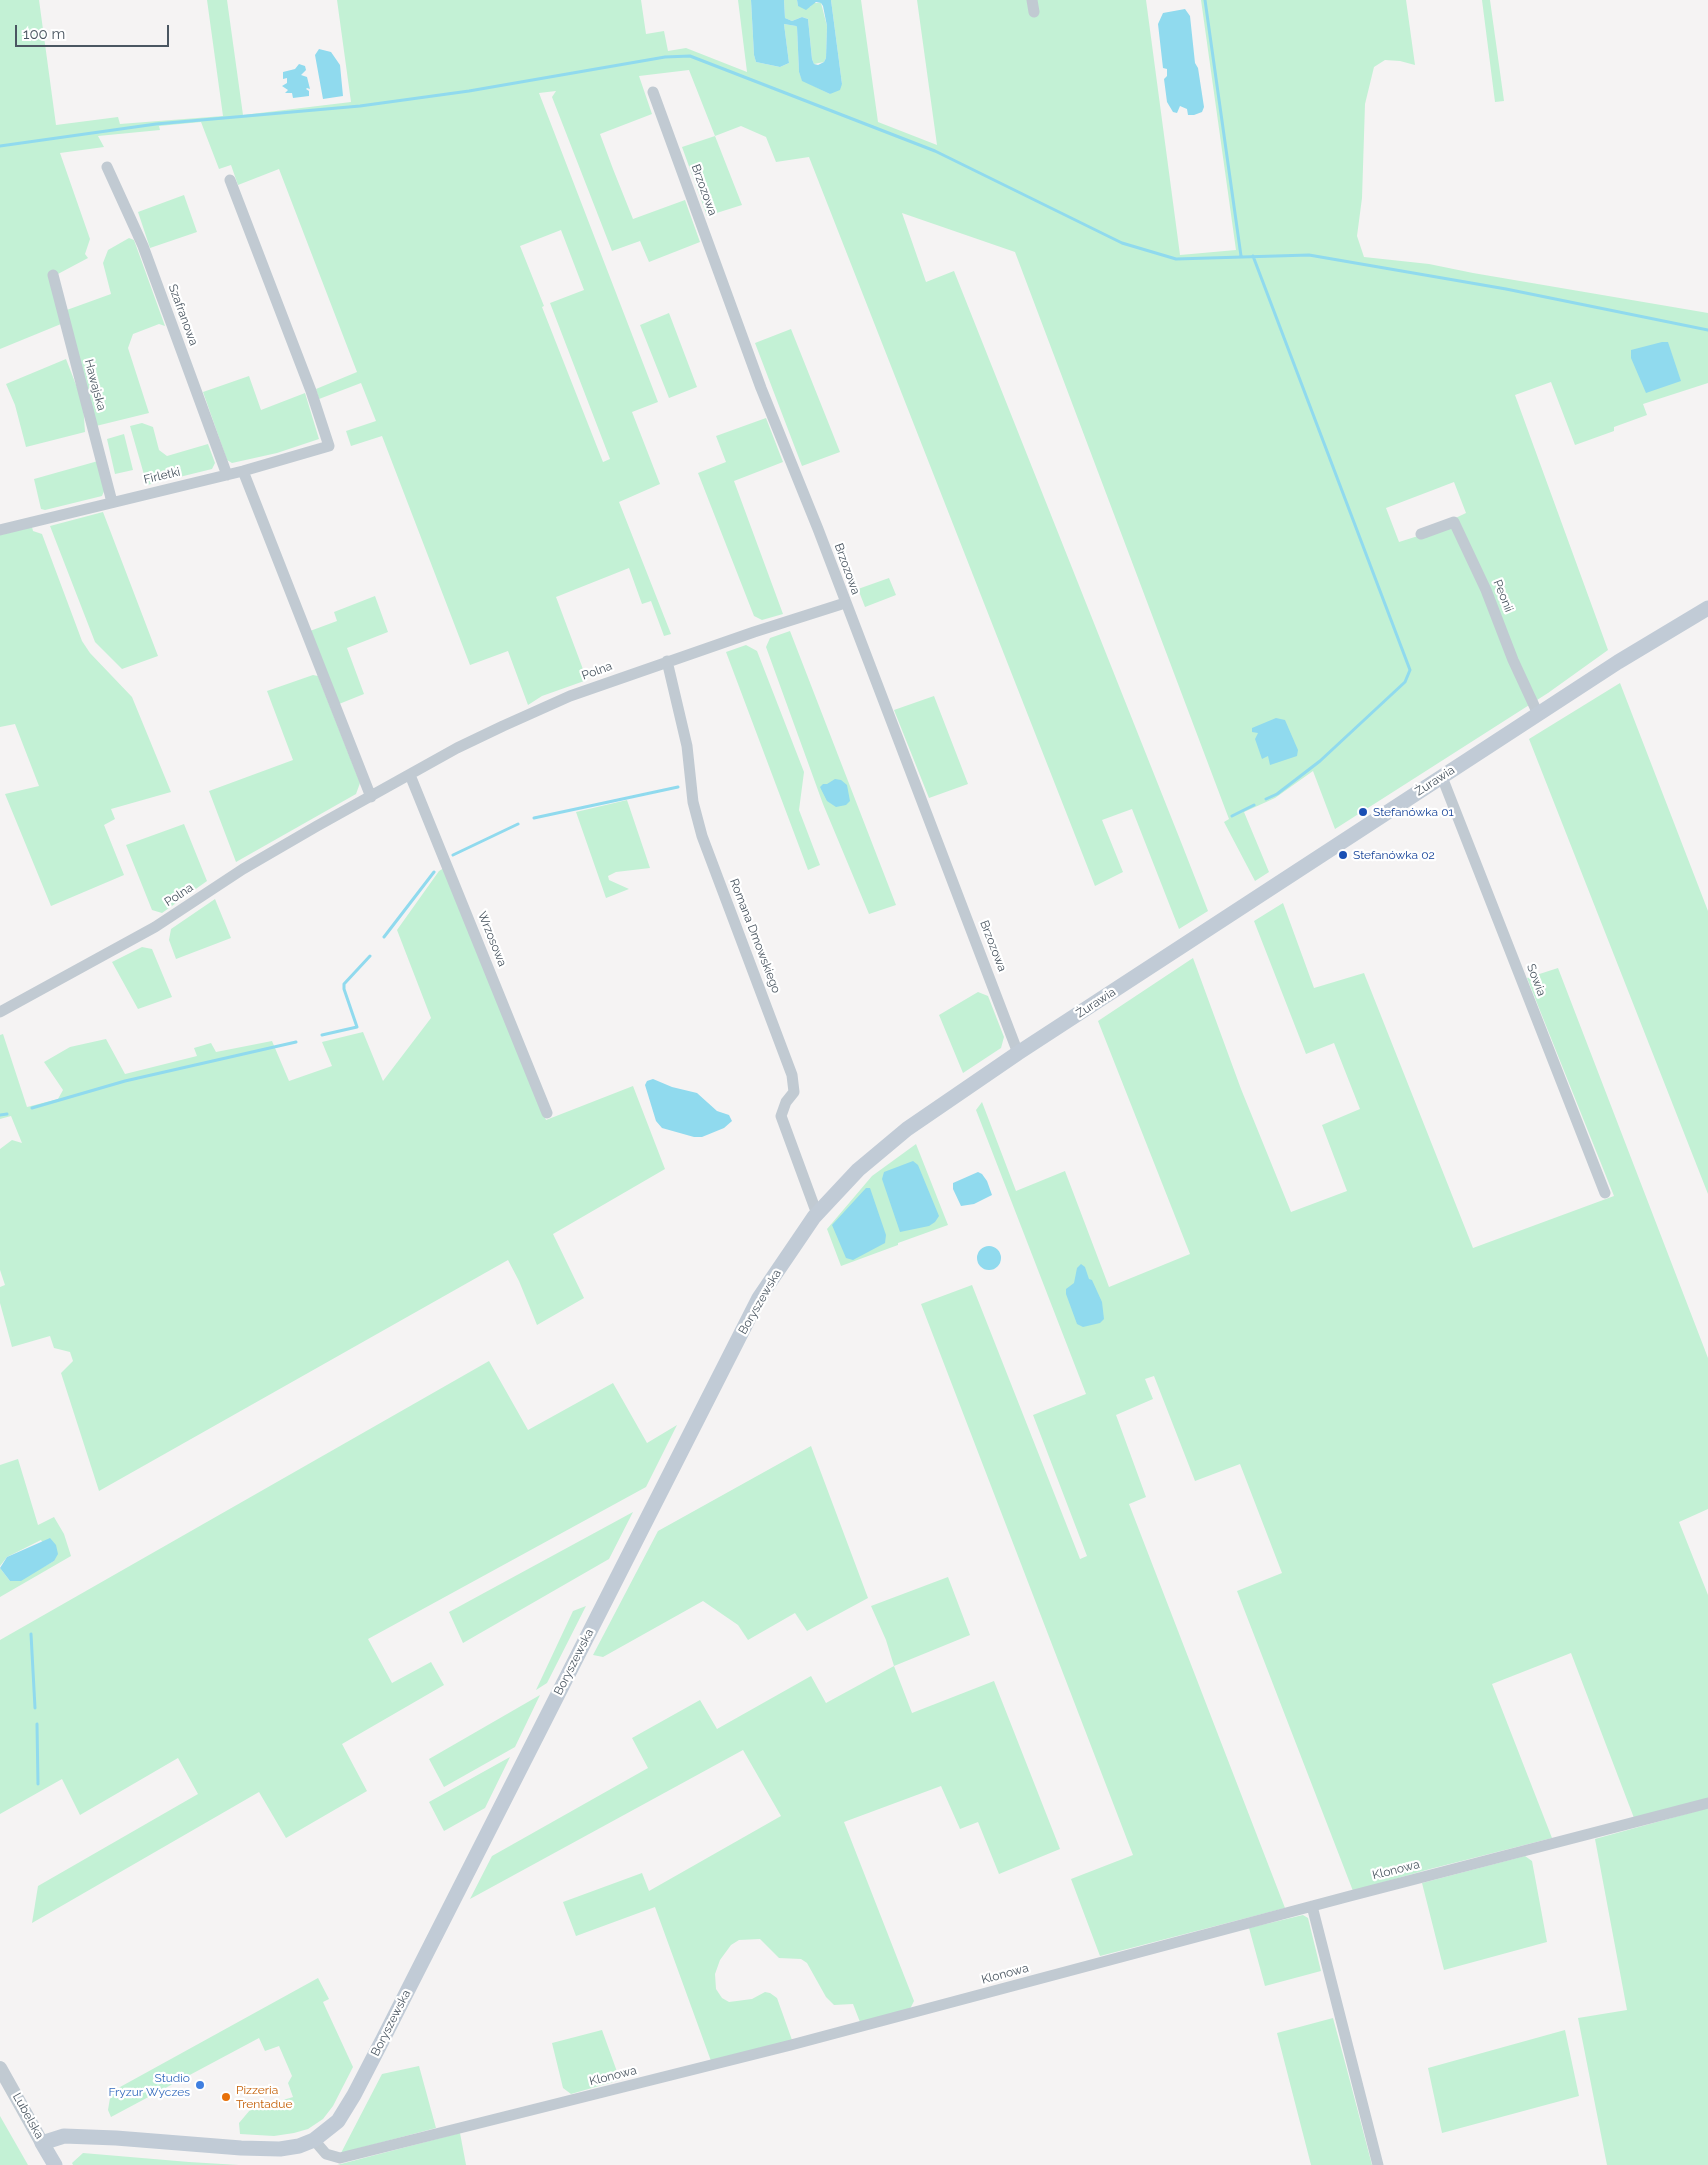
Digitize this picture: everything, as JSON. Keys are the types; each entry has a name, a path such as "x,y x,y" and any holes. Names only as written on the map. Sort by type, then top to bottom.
{"main road":[{"name":"Żurawia","path":"1063,1024 1618,662 1708,608"},
{"name":"Boryszewska","path":"42,2143 64,2136 80,2136 263,2149 299,2146 314,2140 338,2121 347,2109 759,1298 816,1214 858,1170 907,1128 1063,1024"},
{"name":"Lubelska","path":"42,2143 55,2165"}],"street":[{"path":"1032,0 1034,12"},
{"name":"Brzozowa","path":"653,92 761,388 818,529 1018,1053"},
{"name":"Szafranowa","path":"107,167 144,246 227,475"},
{"name":"Firletki","path":"0,530 244,471 329,446 311,391 230,180"},
{"name":"Hawajska","path":"52,275 112,502"},
{"path":"244,471 371,798"},
{"name":"Peonii","path":"1421,534 1454,522 1486,590 1513,660 1538,714"},
{"name":"Polna","path":"0,1012 154,927 243,870 410,775 503,726 570,696 667,661 845,603"},
{"name":"Romana Dmowskiego","path":"667,661 684,732 693,802 702,836 792,1075 794,1092 786,1102 781,1116 816,1214"},
{"name":"Wrzosowa","path":"410,775 547,1113"},
{"name":"Sowia","path":"1442,777 1605,1193"},
{"name":"Klonowa","path":"314,2140 326,2154 340,2158 792,2045 1312,1906 1708,1803"},
{"path":"1312,1906 1378,2165"},
{"name":"Lubelska","path":"0,2068 42,2143"}],"green space":[{"path":"0,0 39,0 56,125 118,117 120,124 223,116 207,0 227,0 243,115 351,102 337,0 641,0 646,34 664,31 668,51 686,48 747,72 738,0 751,0 756,62 780,67 789,63 784,24 796,26 799,72 802,80 830,94 842,84 831,0 861,0 878,122 937,145 917,0 1029,0 1031,15 1039,14 1037,0 1146,0 1180,255 1236,250 1201,0 1406,0 1415,65 1385,60 1374,67 1365,104 1362,198 1357,236 1364,257 1429,264 1708,313 1708,383 1643,404 1647,415 1614,427 1614,431 1575,445 1551,382 1515,395 1608,650 1548,693 1335,829 1313,771 1275,798 1244,812 1269,872 1255,881 1224,822 1229,819 1015,252 902,213 926,282 954,271 1208,911 1179,929 1132,809 1102,820 1123,872 1095,886 809,157 776,162 766,137 741,126 715,136 689,70 639,76 652,114 600,134 633,219 685,200 700,242 649,262 640,241 612,251 552,97 556,91 539,93 658,402 632,412 660,484 619,502 671,634 664,636 651,601 642,604 629,568 556,597 587,680 542,696 528,705 508,651 470,665 382,436 351,446 346,431 376,421 361,383 319,399 316,389 357,372 279,169 238,185 231,165 219,169 201,122 159,126 160,130 98,136 104,147 60,153 90,239 85,254 88,258 56,275 61,324 0,349","holes":["561,230 584,290 550,303 610,459 603,462 520,246","1454,482 1466,513 1418,536 1399,542 1386,508"]},
{"path":"784,0 797,0 798,6 810,7 813,3 821,3 827,26 826,58 824,62 814,64 812,59 808,19 802,17 792,21 785,18"},
{"path":"1482,0 1490,0 1504,101 1495,102"},
{"path":"715,136 742,205 707,216 682,147"},
{"path":"184,195 197,232 150,248 138,212"},
{"path":"129,238 134,240 165,326 159,324 133,334 128,348 149,413 96,426 64,311 111,294 103,263 108,250"},
{"path":"669,313 697,387 669,398 640,325"},
{"path":"791,329 840,452 802,466 755,343"},
{"path":"66,359 83,403 85,432 26,447 15,405 6,384"},
{"path":"249,376 261,410 305,393 319,439 277,453 232,463 227,460 203,392"},
{"path":"766,418 783,462 734,481 783,614 762,620 754,616 698,473 726,462 716,436"},
{"path":"142,423 153,427 159,450 167,456 208,444 215,463 212,469 147,485 130,426"},
{"path":"124,434 133,470 115,474 107,439"},
{"path":"98,461 105,489 102,496 45,510 41,509 34,479"},
{"path":"103,512 158,656 122,669 95,642 50,526"},
{"path":"32,527 33,531 42,534 82,641 90,653 132,697 171,792 111,809 115,819 104,825 124,875 51,906 5,794 39,786 15,724 0,727 0,535"},
{"path":"889,578 896,595 865,607 858,589"},
{"path":"375,596 388,632 347,648 364,694 339,704 310,631 337,621 334,612"},
{"path":"790,631 896,905 869,914 823,804 766,647 770,638"},
{"path":"746,645 757,651 804,772 799,810 820,865 808,870 726,652"},
{"path":"313,675 318,676 360,783 356,794 236,862 209,791 293,760 267,691"},
{"path":"1620,683 1708,911 1708,1194 1529,739"},
{"path":"934,696 968,784 929,798 894,710"},
{"path":"627,800 650,868 616,872 608,876 609,880 629,889 606,898 576,812"},
{"path":"184,824 207,881 162,913 152,910 126,845"},
{"path":"444,868 546,1120 633,1086 665,1169 553,1234 584,1298 537,1325 508,1260 99,1491 61,1373 73,1361 70,1352 54,1348 50,1336 12,1347 0,1303 0,1287 5,1285 0,1270 0,1149 12,1140 22,1143 11,1116 0,1119 0,1035 3,1034 27,1107 58,1099 63,1090 44,1062 70,1047 106,1039 125,1074 197,1056 194,1048 211,1043 216,1052 272,1041 289,1081 332,1066 322,1042 363,1032 383,1081 431,1018 397,930 439,871"},
{"path":"215,899 231,938 176,959 169,940 171,929"},
{"path":"1283,903 1314,988 1364,973 1473,1248 1614,1196 1527,978 1558,968 1708,1358 1708,1509 1679,1522 1708,1595 1708,1798 1634,1818 1571,1653 1492,1684 1552,1838 1353,1891 1237,1591 1282,1573 1240,1464 1195,1481 1154,1376 1145,1379 1153,1399 1116,1415 1146,1497 1129,1504 1285,1908 1100,1956 1071,1879 1133,1855 921,1304 972,1285 1080,1559 1087,1556 1033,1415 1086,1394 976,1110 982,1102 1016,1191 1065,1171 1109,1287 1190,1254 1098,1021 1193,958 1241,1089 1291,1212 1347,1191 1322,1125 1360,1109 1334,1043 1306,1054 1254,921"},
{"path":"142,947 152,949 172,997 138,1009 112,962"},
{"path":"978,992 988,996 1004,1037 1001,1048 963,1073 939,1015"},
{"path":"916,1144 948,1225 841,1266 827,1229 872,1176"},
{"path":"489,1361 528,1430 613,1383 647,1443 677,1425 646,1487 368,1639 392,1683 431,1662 444,1685 342,1744 367,1791 286,1838 259,1792 32,1923 38,1886 198,1794 178,1758 80,1815 62,1779 0,1814 0,1640"},
{"path":"811,1446 868,1598 807,1631 795,1613 748,1640 738,1625 703,1601 603,1657 593,1655 658,1531"},
{"path":"18,1459 38,1525 54,1517 64,1534 71,1556 0,1597 0,1568 10,1581 34,1572 54,1561 41,1540 7,1557 0,1566 0,1465"},
{"path":"633,1512 609,1559 463,1643 449,1612"},
{"path":"948,1577 970,1635 894,1666 886,1640 871,1606"},
{"path":"586,1606 547,1683 536,1690 573,1611"},
{"path":"894,1666 912,1713 994,1681 1060,1849 999,1874 978,1822 960,1829 941,1786 844,1822 914,2001 910,2009 860,2022 853,2004 834,2005 826,1997 807,1963 801,1959 779,1958 760,1939 739,1940 731,1945 720,1960 715,1974 716,1989 722,1998 729,2002 752,1999 765,1992 770,1993 777,1998 792,2040 711,2061 655,1907 576,1936 563,1902 642,1873 649,1891 781,1816 743,1750 470,1899 492,1856 648,1768 632,1738 700,1700 717,1729 811,1676 826,1703"},
{"path":"540,1695 515,1747 444,1787 429,1759"},
{"path":"510,1757 485,1808 444,1831 429,1802"},
{"path":"1708,1808 1708,2165 1607,2165 1578,2018 1627,2010 1595,1839"},
{"path":"1525,1856 1532,1861 1547,1942 1444,1970 1422,1883"},
{"path":"1303,1915 1308,1918 1321,1971 1265,1986 1249,1928"},
{"path":"318,1978 329,1999 323,2002 353,2067 333,2106 323,2119 308,2129 294,2133 274,2136 240,2134 239,2123 250,2110 293,2097 288,2083 292,2076 279,2046 265,2051 259,2038 111,2117 108,2110 111,2092"},
{"path":"1333,2018 1372,2165 1311,2165 1277,2033"},
{"path":"602,2030 620,2080 571,2094 563,2088 552,2043"},
{"path":"1565,2030 1579,2096 1442,2133 1428,2068"},
{"path":"419,2066 436,2128 341,2153 382,2074"},
{"path":"0,2116 28,2165 0,2165"},
{"path":"460,2133 466,2165 337,2165"},
{"path":"83,2153 239,2165 73,2165 72,2163"}],"water":[{"path":"751,0 784,0 785,18 792,21 802,17 808,19 812,59 814,64 818,65 824,62 826,58 827,26 823,6 821,3 816,2 806,10 798,6 797,0 831,0 842,84 840,90 830,94 802,81 799,72 796,26 784,24 789,63 780,67 756,62"},
{"path":"1185,9 1190,16 1195,63 1198,68 1204,107 1202,112 1194,115 1188,115 1187,109 1180,106 1177,113 1173,112 1167,102 1164,79 1167,76 1167,69 1163,68 1158,24 1163,13"},
{"path":"319,49 331,52 340,65 343,96 323,99 315,55"},
{"path":"299,64 305,66 306,70 301,75 307,77 310,89 306,89 309,91 309,96 293,98 292,93 285,93 288,90 282,86 287,83 287,78 283,79 283,72 295,69"},
{"path":"1668,342 1681,381 1646,393 1631,358 1631,350"},
{"path":"1276,718 1285,720 1298,750 1297,756 1270,765 1268,756 1262,759 1255,739 1258,733 1252,732 1252,728"},
{"path":"835,779 841,780 847,785 850,801 846,805 836,807 827,801 820,787"},
{"path":"653,1079 672,1087 697,1093 717,1111 729,1115 732,1121 724,1128 702,1137 694,1137 662,1128 656,1121 645,1085 647,1081"},
{"path":"913,1161 918,1165 939,1216 929,1226 900,1232 882,1179 884,1172"},
{"path":"978,1172 987,1181 992,1195 974,1204 961,1206 953,1189 953,1183"},
{"path":"866,1188 870,1188 886,1235 885,1243 853,1260 846,1258 832,1225"},
{"path":"989,1246 994,1247 1000,1253 1000,1263 994,1269 989,1270 984,1269 978,1263 977,1258 978,1253 984,1247"},
{"path":"1081,1264 1085,1267 1089,1279 1092,1280 1102,1302 1104,1319 1100,1323 1083,1327 1077,1324 1066,1294 1066,1289 1074,1283 1077,1268"},
{"path":"50,1538 56,1545 58,1554 54,1561 21,1581 10,1581 0,1568 7,1557"}],"waterway":[{"path":"1205,0 1241,256"},
{"path":"0,146 156,124 360,106 469,91 665,57 690,56 935,151 1122,243 1176,259 1309,255 1506,289 1708,330"},
{"path":"1253,256 1410,670 1405,682 1320,761 1277,794 1266,799"},
{"path":"534,818 678,787"},
{"path":"1232,816 1254,805"},
{"path":"453,855 518,824"},
{"path":"384,937 434,872"},
{"path":"322,1035 357,1027 344,984 370,956"},
{"path":"32,1108 125,1081 296,1042"},
{"path":"0,1115 7,1114"},
{"path":"31,1634 35,1708"},
{"path":"37,1724 38,1784"}],"place":[{"name":"Stefanówka 01","path":"1363,812"},
{"name":"Stefanówka 02","path":"1343,855"},
{"name":"Studio Fryzur Wyczes","path":"200,2085"},
{"name":"Pizzeria Trentadue","path":"226,2097"}]}
